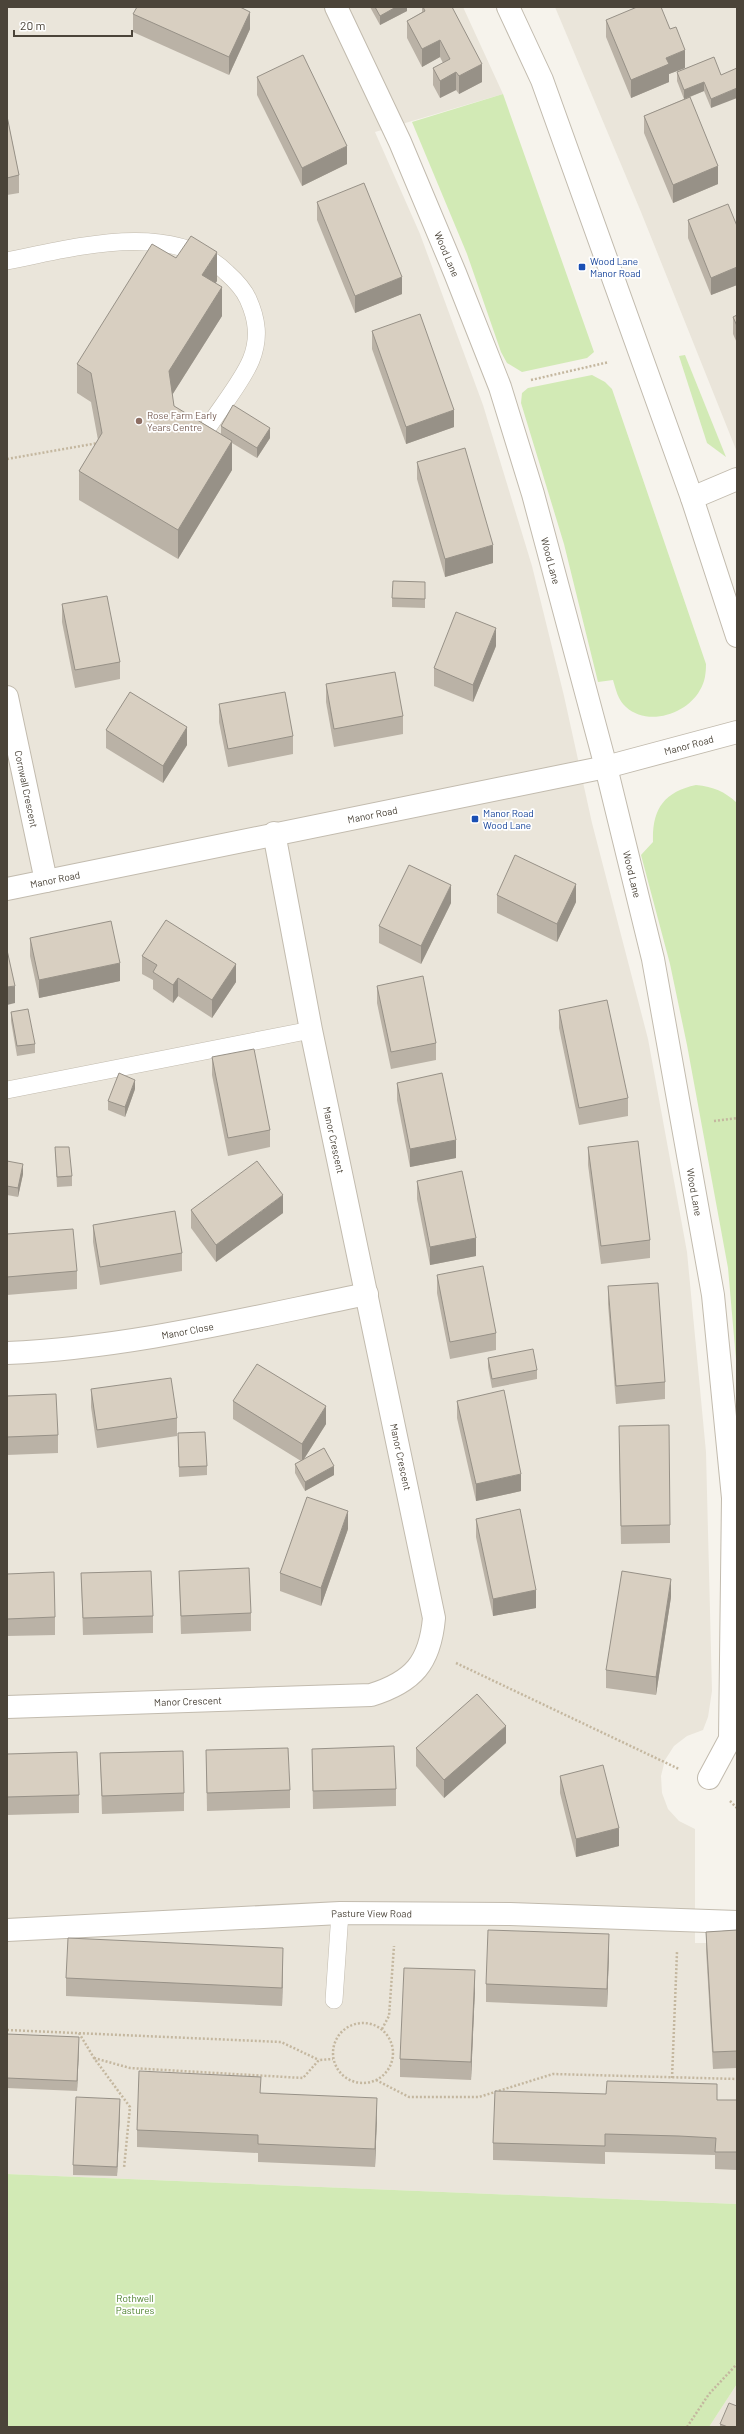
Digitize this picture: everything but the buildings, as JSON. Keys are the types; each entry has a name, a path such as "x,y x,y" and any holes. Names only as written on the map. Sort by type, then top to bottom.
{"street":[{"name":"Wood Lane","path":"336,7 400,142 455,273 500,387 533,494 606,767 653,959 714,1311 733,1498 730,1739 709,1778"},
{"path":"508,7 542,80 692,498 737,636"},
{"path":"692,498 737,479"},
{"name":"Cornwall Crescent","path":"7,697 46,881"},
{"name":"Manor Road","path":"7,889 274,833 606,767 737,732"},
{"name":"Manor Crescent","path":"7,1707 371,1695 392,1688 410,1677 429,1650 434,1618 311,1030 274,833"},
{"name":"Manor Close","path":"7,1353 41,1352 157,1336 367,1294"},
{"name":"Pasture View Road","path":"7,1930 340,1913 510,1914 737,1922"}],"lane":[{"path":"7,261 101,243 146,241 184,247 218,263 244,289 255,316 258,336 251,360 207,429"},
{"path":"7,1090 311,1030"},
{"path":"334,2000 340,1913"}],"path":[{"path":"500,387 641,355"},
{"path":"7,459 99,443"},
{"path":"429,1650 669,1766 709,1778"},
{"path":"382,2029 389,2016 396,1914"},
{"path":"672,2078 678,1921"},
{"path":"357,2023 370,2023 382,2029 391,2041 393,2056 388,2071 376,2080 363,2084 351,2081 341,2074 333,2059 332,2050 336,2038 344,2028 357,2023"},
{"path":"7,2030 281,2042 320,2060 333,2059"},
{"path":"79,2033 94,2058 130,2107 124,2168"},
{"path":"94,2058 130,2068 304,2078 320,2060"},
{"path":"376,2080 408,2097 479,2098 553,2074 737,2079"},
{"path":"687,2427 709,2394 737,2364"}],"shaded area":[{"path":"7,7 463,7 503,94 375,132 420,234 483,405 532,566 564,696 592,823 648,1039 687,1252 706,1452 712,1691 708,1717 703,1730 687,1736 674,1746 665,1760 661,1776 662,1793 668,1809 679,1821 695,1829 695,1943 737,1943 737,2204 7,2174"},
{"path":"555,7 737,7 737,452 641,212"},
{"path":"737,2384 737,2427 709,2427"}],"green space":[{"path":"503,94 594,352 587,358 522,372 507,363 501,352 467,254 412,122"},
{"path":"685,355 726,457 707,443 679,356"},
{"path":"592,375 605,382 612,389 706,664 703,684 694,698 686,706 666,715 656,717 635,713 626,707 621,701 613,680 598,682 564,544 521,403 522,393 528,388"},
{"path":"696,785 718,790 728,795 737,803 737,1371 728,1268 687,1045 670,964 641,855 653,842 655,820 662,804 668,797 676,792"},
{"name":"Rothwell Pastures","path":"7,2174 737,2204 737,2384 709,2427 7,2427"}],"place":[{"name":"Wood Lane Manor Road","path":"582,267"},
{"name":"Rose Farm Early Years Centre","path":"139,421"},
{"name":"Manor Road Wood Lane","path":"475,819"}]}
